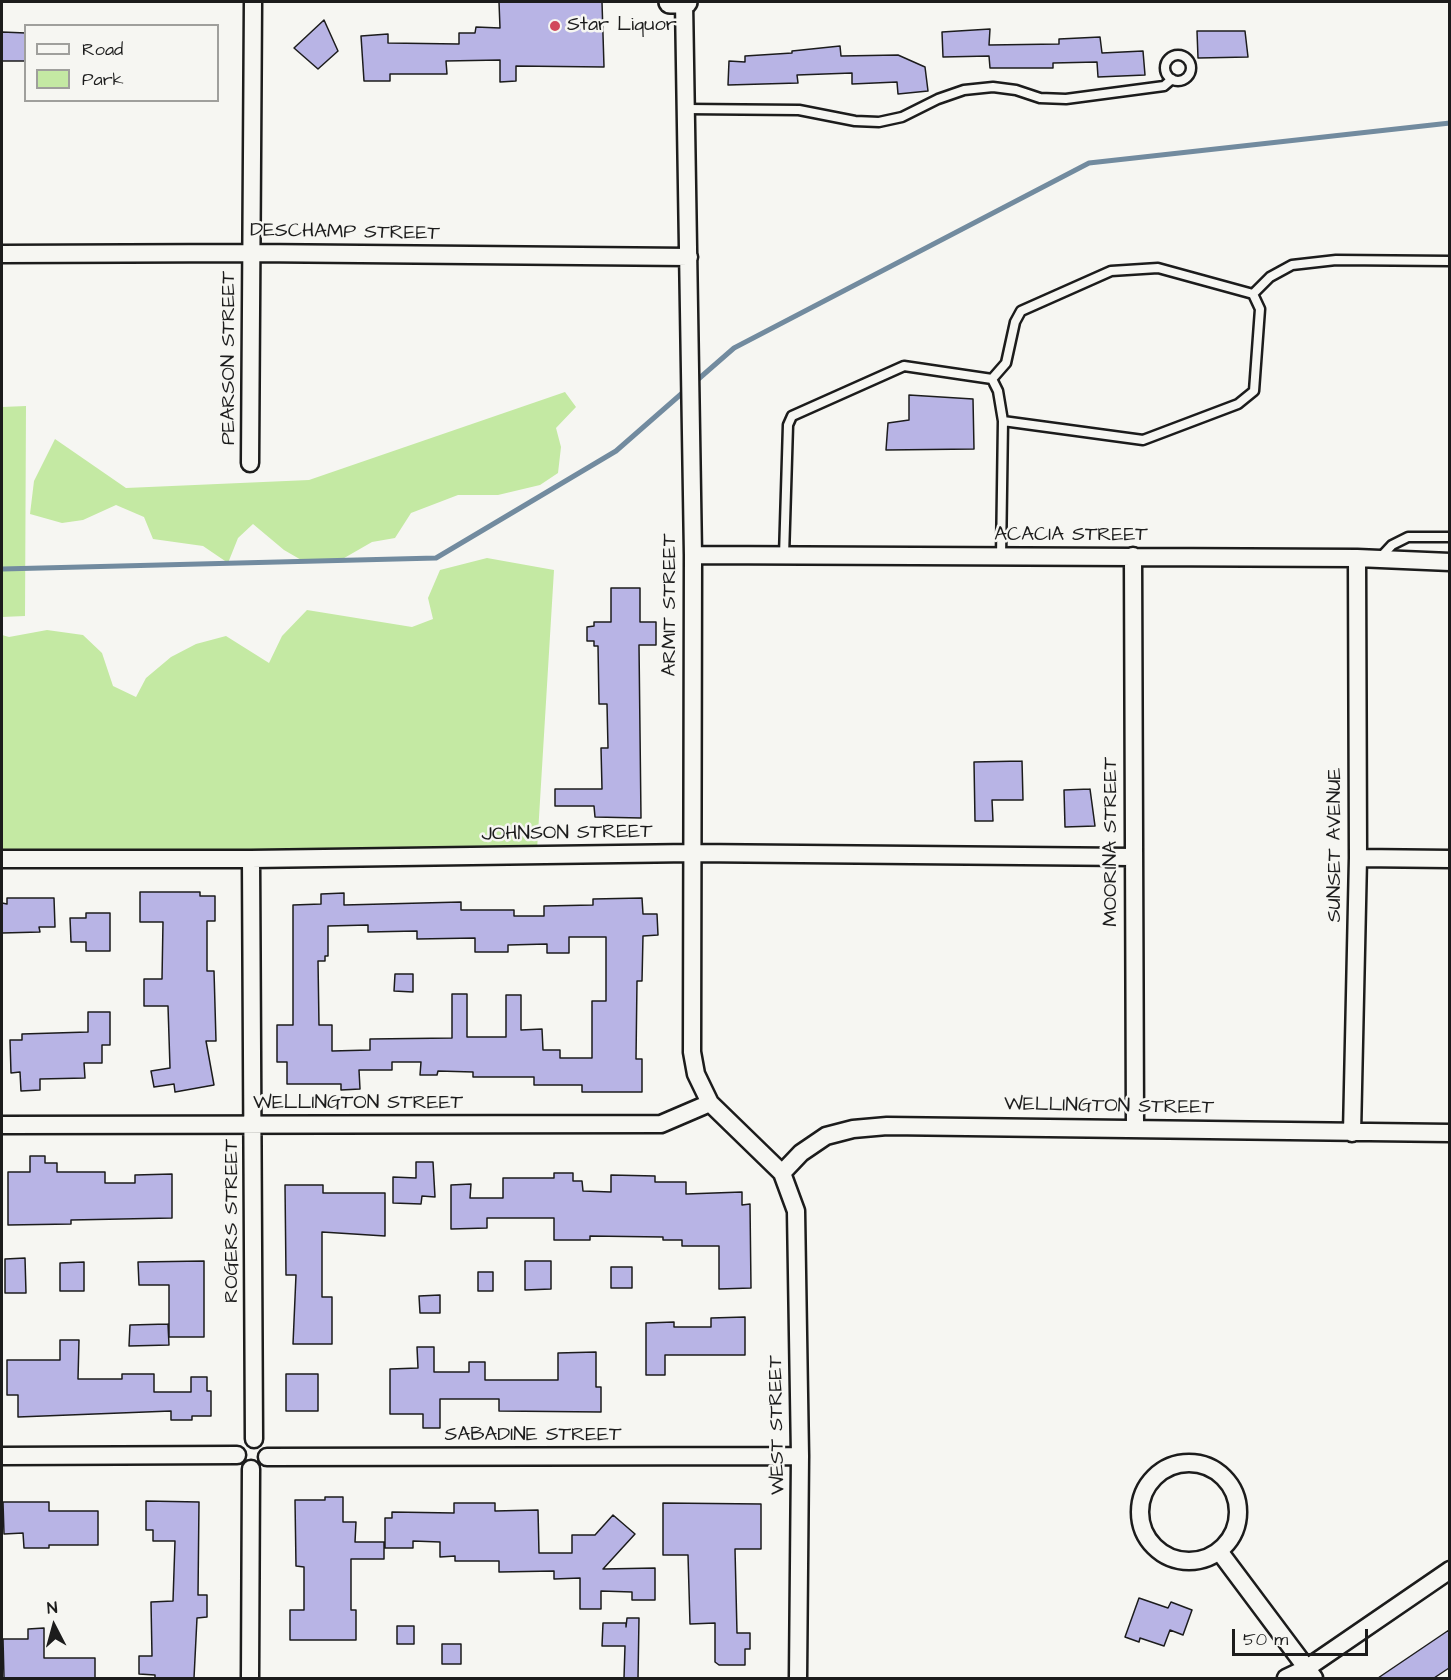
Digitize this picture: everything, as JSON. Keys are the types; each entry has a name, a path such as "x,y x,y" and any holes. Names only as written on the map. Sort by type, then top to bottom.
{"street":[{"name":"PEARSON STREET","path":"250,463 253,2"},
{"path":"670,2 685,2"},
{"name":"ARMIT STREET","path":"685,2 693,555 692,1052 696,1074 710,1104 782,1173"},
{"name":"DESCHAMP STREET","path":"2,254 252,253 689,257"},
{"name":"ACACIA STREET","path":"693,555 1358,558 1449,562"},
{"name":"MOORINA STREET","path":"1133,556 1132,857 1135,1128"},
{"name":"SUNSET AVENUE","path":"1352,1133 1358,858 1358,558"},
{"name":"JOHNSON STREET","path":"2,859 251,860 692,853 1132,857"},
{"path":"1358,858 1449,859"},
{"name":"ROGERS STREET","path":"251,860 254,1440"},
{"name":"WELLINGTON STREET","path":"2,1125 661,1124 710,1104"},
{"name":"WELLINGTON STREET","path":"782,1173 801,1153 826,1136 853,1129 887,1126 1449,1133"},
{"name":"WEST STREET","path":"782,1173 796,1211 800,1456 798,1678"},
{"path":"254,1440 264,1445 267,1457 259,1467 251,1469 240,1463 237,1455 244,1442 254,1440"},
{"path":"2,1456 237,1455"},
{"name":"SABADINE STREET","path":"267,1457 800,1456"},
{"path":"1196,1463 1220,1473 1229,1482 1239,1506 1238,1518 1235,1531 1219,1551 1208,1557 1182,1560 1159,1550 1150,1541 1140,1517 1140,1504 1150,1481 1160,1472 1177,1464 1196,1463"},
{"path":"250,1678 251,1469"},
{"path":"1219,1551 1310,1673"},
{"path":"1286,1678 1310,1673 1449,1570"}],"lane":[{"path":"686,109 799,110 855,121 879,122 902,117 938,99 964,90 993,87 1016,90 1040,98 1066,99 1164,86 1172,79"},
{"path":"1253,294 1270,277 1292,265 1336,260 1449,261"},
{"path":"992,379 1006,363 1015,322 1021,311 1111,272 1158,268 1253,294 1260,309 1254,391 1238,404 1143,440 1003,421"},
{"path":"784,556 788,425 792,416 904,366 992,379"},
{"path":"992,379 998,391 1003,421 1001,557"},
{"path":"1379,559 1392,545 1408,537 1449,537"}],"green space":[{"path":"565,392 576,407 556,428 561,447 558,473 540,485 498,495 458,495 411,513 395,538 372,542 339,561 303,561 284,550 253,524 238,538 228,563 203,546 153,539 144,517 116,505 83,520 62,523 30,514 34,481 55,439 126,488 309,480"},
{"path":"26,406 25,616 2,617 2,407"},
{"path":"487,558 554,570 537,850 2,851 2,635 9,637 47,630 83,635 102,653 113,686 136,697 146,678 171,657 196,644 226,636 269,663 282,636 307,610 412,627 433,619 428,598 440,570"}],"building":[{"path":"499,2 602,2 604,67 516,66 516,81 500,82 500,60 446,61 447,74 390,74 390,81 364,81 361,36 388,34 388,43 459,44 459,33 475,33 476,27 500,28"},
{"path":"324,20 338,51 318,69 294,48"},
{"path":"990,29 989,45 1059,44 1059,39 1100,37 1102,53 1143,51 1145,75 1098,77 1097,62 1053,63 1053,68 990,68 989,56 943,57 942,32"},
{"path":"1197,31 1245,31 1248,57 1198,58"},
{"path":"2,32 24,33 24,61 2,61"},
{"path":"840,46 841,56 898,55 925,67 928,91 898,94 897,82 852,84 852,73 797,75 798,83 728,85 729,61 745,62 745,56 792,53 792,51"},
{"path":"909,395 973,399 974,449 886,450 888,423 909,420"},
{"path":"611,588 640,588 640,622 656,622 656,645 639,645 641,818 595,817 594,806 555,806 555,789 602,789 601,748 608,748 607,704 599,704 598,646 594,646 594,641 587,641 587,627 594,626 594,622 611,622"},
{"path":"1022,761 1023,800 992,800 993,821 975,821 974,762"},
{"path":"1090,789 1095,826 1065,827 1064,790"},
{"path":"140,892 200,892 200,896 215,896 215,921 207,921 207,971 214,971 216,1041 206,1041 214,1085 175,1092 174,1084 154,1087 151,1071 170,1068 168,1006 144,1006 144,979 162,979 163,922 140,922"},
{"path":"344,893 344,905 461,902 461,910 514,910 514,916 544,916 544,906 593,905 593,899 642,898 643,914 657,914 658,935 643,936 642,981 637,981 636,1059 642,1059 642,1092 582,1092 582,1085 534,1085 534,1077 473,1077 473,1072 438,1071 437,1075 420,1075 421,1062 392,1062 392,1070 359,1070 360,1089 341,1090 341,1084 287,1084 287,1062 277,1062 277,1025 293,1025 293,905 321,904 321,894","holes":["368,925 368,932 417,931 417,939 475,938 475,952 508,952 508,945 547,944 547,953 569,953 569,937 606,937 606,1001 592,1001 592,1058 560,1058 560,1050 543,1050 542,1029 521,1030 521,995 506,995 506,1037 467,1037 467,994 452,994 452,1038 370,1039 370,1050 332,1051 332,1025 319,1025 318,961 325,961 325,956 328,956 328,926"]},
{"path":"7,898 54,898 55,927 39,927 40,932 2,933 2,903 7,904"},
{"path":"86,913 110,913 110,951 86,951 86,942 71,942 70,918 86,918"},
{"path":"395,974 413,974 413,992 394,991"},
{"path":"88,1012 110,1012 110,1045 102,1045 102,1063 84,1063 85,1078 40,1079 40,1090 21,1091 20,1072 11,1073 10,1040 22,1040 22,1034 88,1032"},
{"path":"30,1156 45,1156 45,1163 57,1163 57,1172 105,1172 105,1183 135,1183 135,1175 172,1174 172,1218 71,1220 71,1224 8,1225 8,1172 30,1172"},
{"path":"416,1162 433,1162 435,1197 422,1196 421,1204 393,1203 393,1177 416,1178"},
{"path":"554,1173 573,1173 573,1181 582,1181 583,1191 611,1192 611,1175 655,1176 655,1182 686,1182 686,1194 742,1192 742,1205 750,1204 751,1288 719,1289 719,1246 682,1246 682,1240 663,1240 663,1237 590,1236 590,1240 554,1240 554,1218 487,1218 487,1228 451,1229 451,1185 471,1184 470,1198 503,1198 503,1178 554,1178"},
{"path":"285,1185 323,1185 323,1193 385,1193 385,1236 322,1232 322,1297 332,1297 332,1344 293,1344 296,1275 286,1275"},
{"path":"25,1258 26,1293 5,1293 5,1259"},
{"path":"204,1261 204,1337 169,1337 169,1285 139,1285 138,1262"},
{"path":"525,1261 551,1261 551,1289 525,1290"},
{"path":"84,1262 84,1291 60,1291 60,1263"},
{"path":"611,1267 632,1267 632,1288 611,1288"},
{"path":"478,1272 493,1272 493,1291 478,1291"},
{"path":"440,1295 440,1313 420,1313 419,1296"},
{"path":"745,1317 745,1355 665,1355 665,1375 646,1375 646,1323 674,1322 674,1327 711,1327 711,1318"},
{"path":"168,1324 169,1345 129,1346 130,1325"},
{"path":"60,1340 79,1340 78,1379 122,1379 122,1374 154,1374 154,1392 191,1392 191,1377 207,1377 207,1391 211,1391 211,1416 192,1416 192,1420 171,1420 171,1411 18,1417 18,1395 7,1395 7,1360 60,1360"},
{"path":"417,1347 434,1347 434,1372 469,1372 469,1362 485,1362 485,1380 558,1380 558,1353 596,1352 596,1387 601,1387 601,1412 499,1411 499,1399 440,1399 440,1428 423,1428 423,1414 390,1414 390,1369 418,1368"},
{"path":"286,1374 318,1374 318,1411 286,1411"},
{"path":"325,1497 343,1497 343,1522 356,1522 355,1542 384,1542 384,1559 351,1559 351,1610 356,1610 356,1640 290,1640 290,1610 304,1610 304,1567 296,1566 295,1500 325,1500"},
{"path":"146,1501 199,1502 198,1595 207,1595 207,1617 197,1618 194,1678 155,1678 155,1675 139,1674 139,1656 152,1656 151,1602 173,1601 175,1541 153,1541 153,1530 146,1530"},
{"path":"3,1502 49,1502 49,1511 98,1511 98,1545 49,1545 49,1548 24,1548 23,1533 4,1534"},
{"path":"454,1503 495,1503 495,1511 538,1510 539,1553 572,1553 572,1535 595,1535 613,1515 635,1534 603,1569 655,1568 655,1600 632,1600 632,1592 601,1591 601,1609 580,1609 580,1578 554,1579 554,1571 499,1572 499,1561 455,1561 455,1556 440,1557 440,1542 413,1541 413,1548 385,1548 385,1518 392,1518 392,1512 454,1513"},
{"path":"663,1503 761,1504 761,1549 735,1549 737,1633 750,1633 750,1649 745,1649 745,1665 719,1665 715,1662 715,1623 690,1624 688,1555 663,1555"},
{"path":"1139,1598 1168,1608 1171,1602 1192,1610 1183,1635 1170,1630 1164,1646 1140,1638 1139,1642 1125,1637"},
{"path":"627,1618 639,1618 638,1678 624,1678 625,1646 602,1646 603,1623 626,1623 626,1627"},
{"path":"397,1626 414,1626 414,1644 397,1644"},
{"path":"44,1628 44,1658 95,1658 95,1678 4,1678 3,1639 28,1639 28,1629"},
{"path":"1449,1630 1449,1668 1434,1678 1378,1678"},
{"path":"442,1644 461,1644 461,1664 442,1664"}],"waterway":[{"path":"695,382 734,348 1089,163 1450,123"},
{"path":"2,569 436,558 616,451 688,388"}],"place":[{"name":"Star Liquor","path":"555,26"}]}
